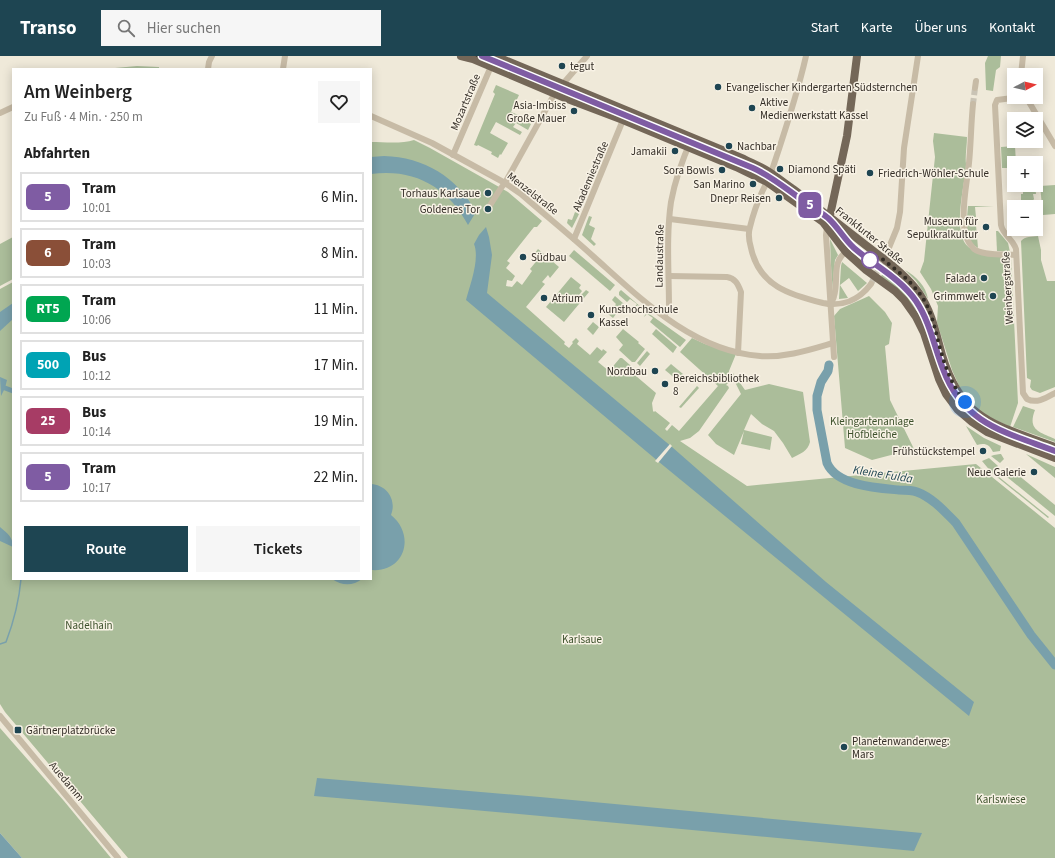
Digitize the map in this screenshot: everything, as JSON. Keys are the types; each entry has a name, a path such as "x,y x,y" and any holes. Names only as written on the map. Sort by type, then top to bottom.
{"main road":[{"name":"Frankfurter Straße","path":"461,56 491,66 624,120 736,167 767,182 818,218 828,227 846,252 904,300 916,317 924,333 939,379 946,394 958,410 987,432 1055,458"},
{"name":"Frankfurter Straße","path":"495,56 744,160 771,173 830,216 900,273 918,291 932,316 949,375 958,393 969,406 990,422 1055,447"},
{"path":"828,227 847,136 858,56"},
{"path":"816,205 826,203 834,196"}],"street":[{"path":"208,64 212,56"},
{"path":"283,68 284,56"},
{"name":"Mozartstraße","path":"453,155 495,56"},
{"path":"488,210 555,93 587,56"},
{"path":"806,56 797,93 771,173 761,193 749,228 749,242 755,263 761,272 769,281 780,289 793,294 836,305 850,302 865,292 870,284"},
{"path":"888,250 897,228 900,212 904,148 918,56"},
{"path":"1022,68 1023,56"},
{"path":"975,88 976,81"},
{"name":"Weinbergstraße","path":"1007,99 997,100 995,105 1001,225 1003,233 1015,244 1023,393 1027,399 1035,401 1042,400 1055,393"},
{"path":"973,104 963,223 967,239 975,249 981,252 1016,255"},
{"path":"1030,104 1055,146"},
{"path":"0,113 12,107"},
{"name":"Menzelstraße","path":"372,116 414,134 505,182 664,316"},
{"name":"Akademiestraße","path":"574,239 624,120"},
{"name":"Landaustraße","path":"664,316 669,308 671,202 676,180 692,138"},
{"path":"670,219 749,228"},
{"path":"828,227 826,235 834,357"},
{"path":"830,304 834,296 837,264 841,256 846,252"},
{"path":"669,276 727,277 735,281 741,292 738,353"},
{"path":"664,316 688,332 738,353 759,356 780,356 806,351 833,343"},
{"name":"Auedamm","path":"0,716 118,858"}],"green space":[{"path":"988,56 1001,56 1000,67 996,70 993,91 986,90 985,63"},
{"path":"137,66 159,67 159,68 115,68"},
{"path":"496,85 519,95 511,112 521,116 522,120 531,124 528,130 516,123 513,127 522,132 520,135 496,122 490,133 508,143 498,158 491,154 492,152 478,145 474,145 495,94 493,92"},
{"path":"934,133 967,137 966,164 960,210 961,234 965,243 972,249 1011,258 1018,403 1010,427 983,414 969,400 960,388 952,370 937,322 938,306 931,289 920,272 924,261 935,157 933,141"},
{"name":"Karlsaue","path":"414,140 430,148 508,192 542,221 537,227 534,227 507,261 510,263 506,268 515,276 512,281 507,280 506,286 512,287 517,281 522,285 532,271 530,269 539,258 535,253 538,249 559,267 550,278 548,275 542,282 545,284 526,307 565,342 564,344 569,348 576,338 579,341 577,344 590,355 597,347 602,351 603,349 607,352 598,362 609,371 620,358 622,358 638,372 636,376 656,393 652,403 653,411 670,423 665,429 667,431 672,425 679,431 718,386 680,352 692,338 736,354 729,371 729,382 726,385 729,388 699,431 690,438 680,441 747,486 976,464 1055,528 1055,858 128,858 5,712 0,704 0,289 12,283 12,580 372,580 372,142"},
{"path":"1001,147 1015,148 1016,156 1007,156 1007,168 1002,168"},
{"path":"1055,185 1055,214 1043,215 1043,200 1041,200 1041,192 1043,192 1043,186"},
{"path":"1023,192 1036,192 1036,194 1033,194 1033,200 1021,200 1021,194 1023,194"},
{"path":"968,206 994,206 975,207 976,217 971,219 972,224 976,225 978,248 973,244 968,235"},
{"path":"575,212 579,214 572,228 567,223 568,219 572,220"},
{"path":"589,216 592,217 589,225 595,228 591,239 596,244 594,246 582,235"},
{"path":"996,231 998,231 1008,243 1010,252 997,251"},
{"path":"1038,236 1041,250 1041,260 1047,281 1055,281 1055,387 1040,393 1032,390 1030,387 1031,380 1027,378 1021,241 1027,237"},
{"path":"12,238 12,280 0,286 0,244"},
{"path":"830,239 838,255 835,260 832,290"},
{"path":"574,250 615,285 610,291 569,256"},
{"path":"842,262 867,283 858,291 849,278 840,285 848,298 839,299 841,266"},
{"path":"886,268 913,290 926,309 924,310 906,288 885,270"},
{"path":"905,270 920,282 927,294 928,299 916,281"},
{"path":"883,274 902,290 918,310 917,311 900,291 881,276"},
{"path":"571,277 581,285 579,288 582,291 579,295 580,296 586,290 589,292 564,322 546,307"},
{"path":"621,290 648,313 686,340 680,347 650,322 653,318 647,314 644,317 646,313 638,305 634,308 637,304 630,299 627,302 619,295"},
{"path":"615,296 624,304 613,318 608,314 616,304 612,300"},
{"name":"Kleingartenanlage Hofbleiche","path":"869,296 885,312 892,323 889,344 885,346 890,400 914,449 872,460 845,448 834,316 840,309"},
{"path":"593,322 599,327 593,335 587,329"},
{"path":"623,329 645,349 635,362 632,362 619,350 623,345 616,337"},
{"path":"656,329 677,347 673,353 652,334"},
{"path":"647,351 650,354 640,366 637,363"},
{"path":"671,364 683,374 677,380 665,370"},
{"path":"733,373 745,390 769,384 803,392 810,442 806,450 792,458 774,431 762,424 751,414 744,430 772,437 770,450 741,444 744,431 734,455 716,444 708,435 741,394 734,380"},
{"path":"697,386 699,388 681,408 679,407"},
{"path":"1023,406 1035,410 1033,417 1034,426 1040,432 1055,439 1055,442 1013,427"},
{"path":"966,426 984,438 1001,446 1000,451 993,452 990,447 986,445 977,445"},
{"path":"1001,454 1004,459 1000,463 991,456 994,455"},
{"path":"1026,454 1055,467 1055,478"},
{"path":"989,458 998,466 994,473 1049,517 1048,518 992,473 982,461"},
{"path":"1012,470 1055,505 1055,516 1007,477"},
{"path":"0,728 64,801 111,858 22,858 0,833"}],"water":[{"path":"372,157 399,157 413,160 438,171 459,189 476,212 468,225 450,200 428,183 415,177 401,174 372,174"},
{"path":"486,227 492,255 487,293 672,447 826,582 974,702 969,716 659,462 466,300 472,280 476,257 474,244"},
{"path":"12,304 12,320 0,331 0,312"},
{"path":"0,377 7,380 1,396"},
{"path":"372,484 382,487 392,499 393,509 391,515 399,523 405,542 399,559 392,565 383,569 372,570"},
{"path":"0,527 11,538 12,547 0,541"},
{"path":"334,580 360,580 351,584 344,584"},
{"path":"317,778 540,797 922,833 914,851 314,796"},
{"path":"0,833 22,858 0,858"}],"pier":[{"path":"670,444 672,446 658,463 655,461"}],"waterway":[{"name":"Kleine Fulda","path":"829,365 828,371 821,382 817,396 817,410 827,463 832,471 839,477 848,481 869,487 915,491 928,498 938,506 956,523 1031,635 1055,665"},
{"path":"5,388 12,391"},
{"path":"0,644 6,642 11,627 21,580"}],"tunnel":[{"path":"973,104 975,88"},
{"path":"871,284 888,250"}],"tram line":[{"path":"476,56 749,169 779,187 828,223 851,248 899,285 912,299 922,315 947,387 958,402 971,415 985,425 1001,433 1055,454"},
{"name":"5","path":"482,56 753,168 772,178 828,218 854,248 894,277 911,294 916,300 928,323 942,368 949,384 968,410 983,422 995,428 1055,451"}],"place":[{"name":"tegut","path":"562,66"},
{"name":"Evangelischer Kindergarten Südsternchen","path":"718,87"},
{"name":"Aktive Medienwerkstatt Kassel","path":"752,108"},
{"name":"Asia-Imbiss Große Mauer","path":"574,111"},
{"name":"Nachbar","path":"729,146"},
{"name":"Jamakii","path":"675,151"},
{"name":"Diamond Späti","path":"780,169"},
{"name":"Sora Bowls","path":"722,170"},
{"name":"Friedrich-Wöhler-Schule","path":"870,173"},
{"name":"San Marino","path":"753,184"},
{"name":"Torhaus Karlsaue","path":"488,193"},
{"name":"Dnepr Reisen","path":"779,198"},
{"name":"Goldenes Tor","path":"488,209"},
{"name":"Museum für Sepulkralkultur","path":"986,227"},
{"name":"Südbau","path":"523,257"},
{"name":"Falada","path":"984,278"},
{"name":"Grimmwelt","path":"993,296"},
{"name":"Atrium","path":"544,298"},
{"name":"Kunsthochschule Kassel","path":"591,315"},
{"name":"Nordbau","path":"655,371"},
{"name":"Bereichsbibliothek 8","path":"665,384"},
{"name":"Frühstückstempel","path":"983,451"},
{"name":"Neue Galerie","path":"1034,472"},
{"name":"Gärtnerplatzbrücke","path":"18,730"},
{"name":"Planetenwanderweg: Mars","path":"844,747"}],"route":[{"path":"870,260 880,257 900,273 918,291 932,316 949,375 958,393 965,402"}],"park label":[{"name":"Nadelhain","path":"89,625"},
{"name":"Karlswiese","path":"1001,799"}]}
